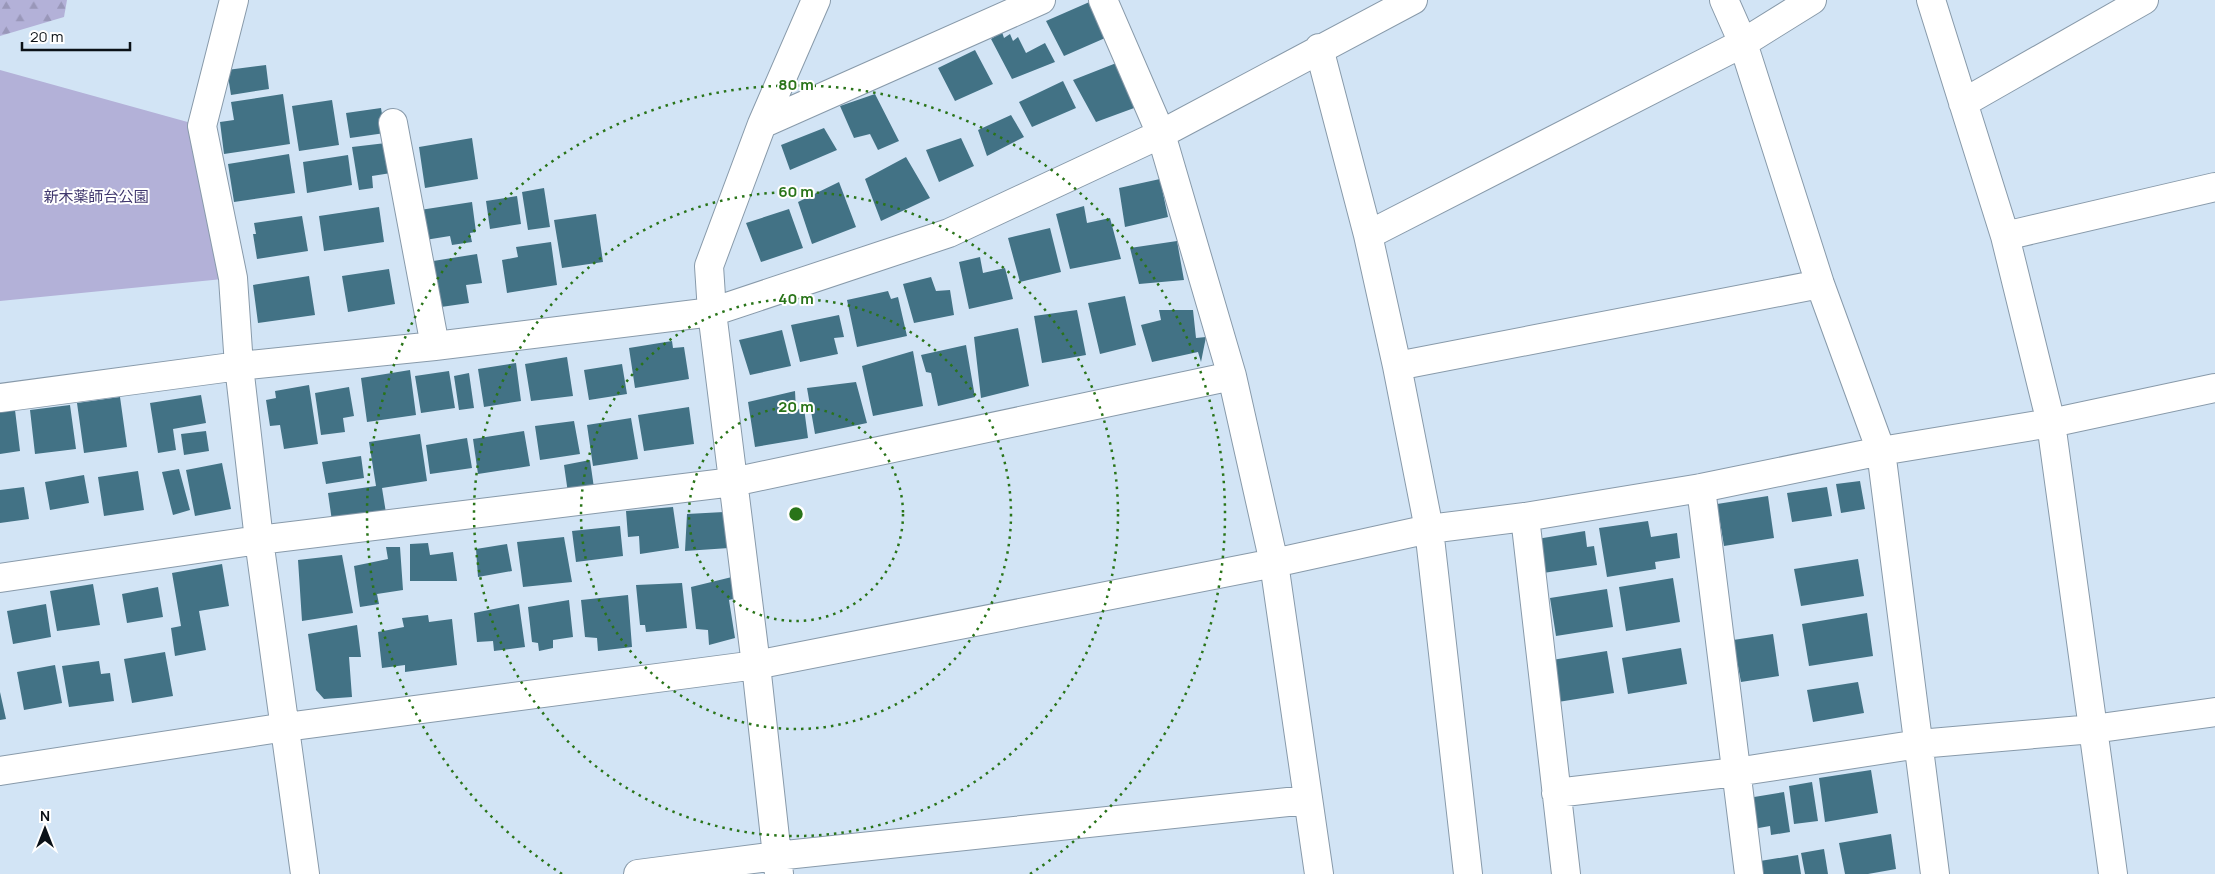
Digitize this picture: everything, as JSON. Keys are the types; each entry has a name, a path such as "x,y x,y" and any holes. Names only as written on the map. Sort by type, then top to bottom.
{"street":[{"path":"234,0 202,126 233,278 239,366 259,540 305,874"},
{"path":"777,865 756,665 712,312 709,266 762,124 816,0"},
{"path":"762,124 1041,0"},
{"path":"1103,0 1160,134 1232,376 1274,563 1319,874"},
{"path":"0,398 239,366 435,346 712,312 949,233 1160,134 1318,48 1413,0"},
{"path":"1724,0 1744,43 1820,284 1881,452 1935,874"},
{"path":"1368,235 1744,43 1812,0"},
{"path":"1931,0 2005,236 2051,424 2112,874"},
{"path":"1963,103 2144,0"},
{"path":"1318,48 1368,235 1397,366 1429,530 1468,874"},
{"path":"393,123 435,346"},
{"path":"2005,236 2215,187"},
{"path":"1397,366 1820,284"},
{"path":"0,578 259,540 733,482 1232,376"},
{"path":"0,771 286,727 756,665 1274,563 1429,530 1525,517 1701,488 1881,452 2051,424 2215,388"},
{"path":"1701,488 1749,874"},
{"path":"1525,517 1566,874"},
{"path":"1556,793 1736,772 1919,744 2093,730 2215,712"},
{"path":"638,874 777,865 1307,800"}],"green space":[{"path":"0,0 67,0 64,17 0,36"},
{"name":"新木薬師台公園","path":"0,70 202,126 233,278 0,301"}],"building":[{"path":"1094,0 1112,35 1064,56 1046,21"},
{"path":"1002,32 1004,38 1010,34 1013,41 1018,37 1026,53 1045,43 1055,62 1012,79 991,39"},
{"path":"975,50 993,84 955,101 938,68"},
{"path":"1124,60 1145,104 1096,122 1073,80"},
{"path":"266,65 269,89 231,95 227,70"},
{"path":"1063,81 1076,108 1032,127 1019,102"},
{"path":"283,94 290,144 224,154 220,122 234,120 231,102"},
{"path":"875,94 899,141 878,150 870,134 854,138 840,106"},
{"path":"332,100 339,145 299,151 292,106"},
{"path":"381,108 385,133 350,138 346,113"},
{"path":"1011,115 1024,137 987,156 978,130"},
{"path":"824,128 837,150 790,170 781,145"},
{"path":"472,138 478,179 425,188 419,147"},
{"path":"961,138 974,166 939,182 926,150"},
{"path":"386,143 391,173 372,176 373,188 359,190 352,147"},
{"path":"289,154 295,193 234,202 228,164"},
{"path":"348,155 352,185 307,193 303,162"},
{"path":"906,157 930,198 881,221 865,179"},
{"path":"1160,179 1168,217 1125,227 1119,188"},
{"path":"839,182 856,227 812,244 798,202"},
{"path":"544,188 550,227 528,230 522,192"},
{"path":"517,196 521,224 490,229 486,201"},
{"path":"472,202 476,232 470,233 472,242 452,245 450,236 425,240 420,210"},
{"path":"1084,206 1087,223 1110,218 1121,259 1070,269 1056,214"},
{"path":"379,207 384,242 324,251 319,216"},
{"path":"789,209 803,248 761,262 746,223"},
{"path":"596,214 603,262 562,268 554,220"},
{"path":"302,216 308,251 257,259 253,234 256,234 254,223"},
{"path":"1050,228 1061,272 1020,282 1008,238"},
{"path":"1177,241 1184,280 1139,284 1130,248"},
{"path":"551,242 557,285 507,293 502,260 518,257 516,247"},
{"path":"477,254 482,283 466,285 469,303 434,308 427,262"},
{"path":"980,257 983,273 1005,268 1013,299 969,309 959,262"},
{"path":"389,269 395,304 348,312 342,276"},
{"path":"309,276 315,315 258,323 253,285"},
{"path":"931,277 936,291 950,290 954,315 914,323 903,284"},
{"path":"888,291 891,299 898,297 907,336 857,347 847,300"},
{"path":"1125,296 1136,345 1100,354 1088,303"},
{"path":"1077,310 1086,355 1042,363 1034,316"},
{"path":"1159,310 1193,310 1196,338 1206,337 1201,362 1198,352 1152,362 1141,325 1161,320"},
{"path":"839,315 844,337 834,338 838,354 800,362 791,325"},
{"path":"1018,328 1029,386 981,398 974,337"},
{"path":"782,330 791,366 750,375 739,340"},
{"path":"672,341 673,348 684,347 689,379 635,388 629,348"},
{"path":"966,345 975,397 938,406 931,373 926,372 921,355"},
{"path":"913,351 923,406 873,416 862,366"},
{"path":"567,357 573,396 531,401 525,364"},
{"path":"516,363 521,401 484,407 478,369"},
{"path":"622,364 627,394 589,400 584,370"},
{"path":"410,370 416,415 367,422 361,378"},
{"path":"449,371 455,408 421,413 415,376"},
{"path":"469,373 474,408 459,410 454,376"},
{"path":"856,382 867,423 815,434 807,388"},
{"path":"309,385 318,444 284,449 280,425 270,426 266,400 276,398 275,391"},
{"path":"349,387 354,416 343,418 345,432 321,435 315,393"},
{"path":"795,391 796,410 804,408 808,438 755,447 748,402"},
{"path":"201,395 206,423 173,429 176,450 158,453 150,403"},
{"path":"120,397 127,447 84,453 77,403"},
{"path":"70,405 76,449 35,454 30,410"},
{"path":"689,407 694,444 644,451 638,415"},
{"path":"15,410 20,451 0,454 0,412"},
{"path":"631,418 638,459 593,466 587,425"},
{"path":"574,421 580,454 540,460 535,426"},
{"path":"206,431 209,451 184,455 181,434"},
{"path":"524,431 530,466 478,474 473,439"},
{"path":"420,434 427,481 382,488 386,513 332,521 328,493 376,486 369,442"},
{"path":"467,438 472,468 430,474 426,445"},
{"path":"361,456 364,478 326,484 322,462"},
{"path":"590,460 594,488 568,493 564,465"},
{"path":"222,463 231,509 195,516 186,470"},
{"path":"179,469 190,510 173,515 162,472"},
{"path":"138,471 144,510 104,516 98,477"},
{"path":"84,475 89,503 50,510 45,482"},
{"path":"1860,481 1865,509 1841,513 1836,484"},
{"path":"24,487 29,519 0,523 0,490"},
{"path":"1827,487 1832,516 1792,522 1787,493"},
{"path":"1768,496 1774,538 1724,546 1717,504"},
{"path":"673,507 679,548 640,554 639,536 628,537 626,511"},
{"path":"724,512 729,548 685,551 687,514"},
{"path":"1648,521 1651,537 1677,533 1680,558 1655,562 1656,569 1607,577 1599,528"},
{"path":"620,526 623,556 576,562 572,531"},
{"path":"1585,531 1587,547 1594,546 1597,565 1543,573 1537,539"},
{"path":"564,537 572,582 523,587 517,542"},
{"path":"428,543 430,555 453,552 457,581 410,581 410,544"},
{"path":"507,544 512,571 478,577 476,549"},
{"path":"386,547 400,547 403,590 377,594 379,604 360,607 354,566 388,559"},
{"path":"342,555 353,613 302,621 298,560"},
{"path":"1858,559 1864,596 1801,606 1794,569"},
{"path":"222,564 229,606 199,611 206,650 175,656 171,628 181,626 172,573"},
{"path":"736,576 737,598 729,600 735,638 709,645 708,630 696,629 691,587"},
{"path":"1673,578 1680,622 1626,631 1619,587"},
{"path":"682,583 687,628 646,632 645,625 640,625 636,585"},
{"path":"93,584 100,625 57,631 50,591"},
{"path":"158,587 163,617 127,623 122,594"},
{"path":"1607,589 1613,627 1556,636 1550,598"},
{"path":"628,595 632,647 598,651 597,638 585,637 581,600"},
{"path":"569,600 573,637 553,640 553,648 539,651 538,643 532,642 528,607"},
{"path":"46,604 51,637 13,644 7,611"},
{"path":"519,604 525,647 494,651 493,641 477,642 474,613"},
{"path":"1867,613 1873,656 1809,666 1802,624"},
{"path":"428,615 429,622 452,619 457,665 405,672 405,665 382,668 378,632 404,627 402,618"},
{"path":"357,625 361,657 349,657 352,697 324,699 316,690 308,634"},
{"path":"1773,634 1779,676 1741,682 1733,640"},
{"path":"1681,648 1687,684 1628,694 1622,658"},
{"path":"1607,651 1614,693 1558,702 1552,660"},
{"path":"165,652 173,696 132,703 124,659"},
{"path":"99,661 101,674 110,673 114,701 69,707 62,666"},
{"path":"55,665 62,703 24,710 17,672"},
{"path":"1858,682 1864,713 1813,722 1807,690"},
{"path":"0,692 6,719 0,720"},
{"path":"1871,770 1878,813 1825,822 1819,778"},
{"path":"1812,782 1818,821 1794,824 1789,786"},
{"path":"1784,792 1790,832 1771,835 1770,826 1753,829 1748,798"},
{"path":"1891,834 1896,869 1868,874 1845,874 1839,843"},
{"path":"1824,849 1828,874 1805,874 1801,853"},
{"path":"1798,855 1801,874 1762,874 1760,861"}]}
